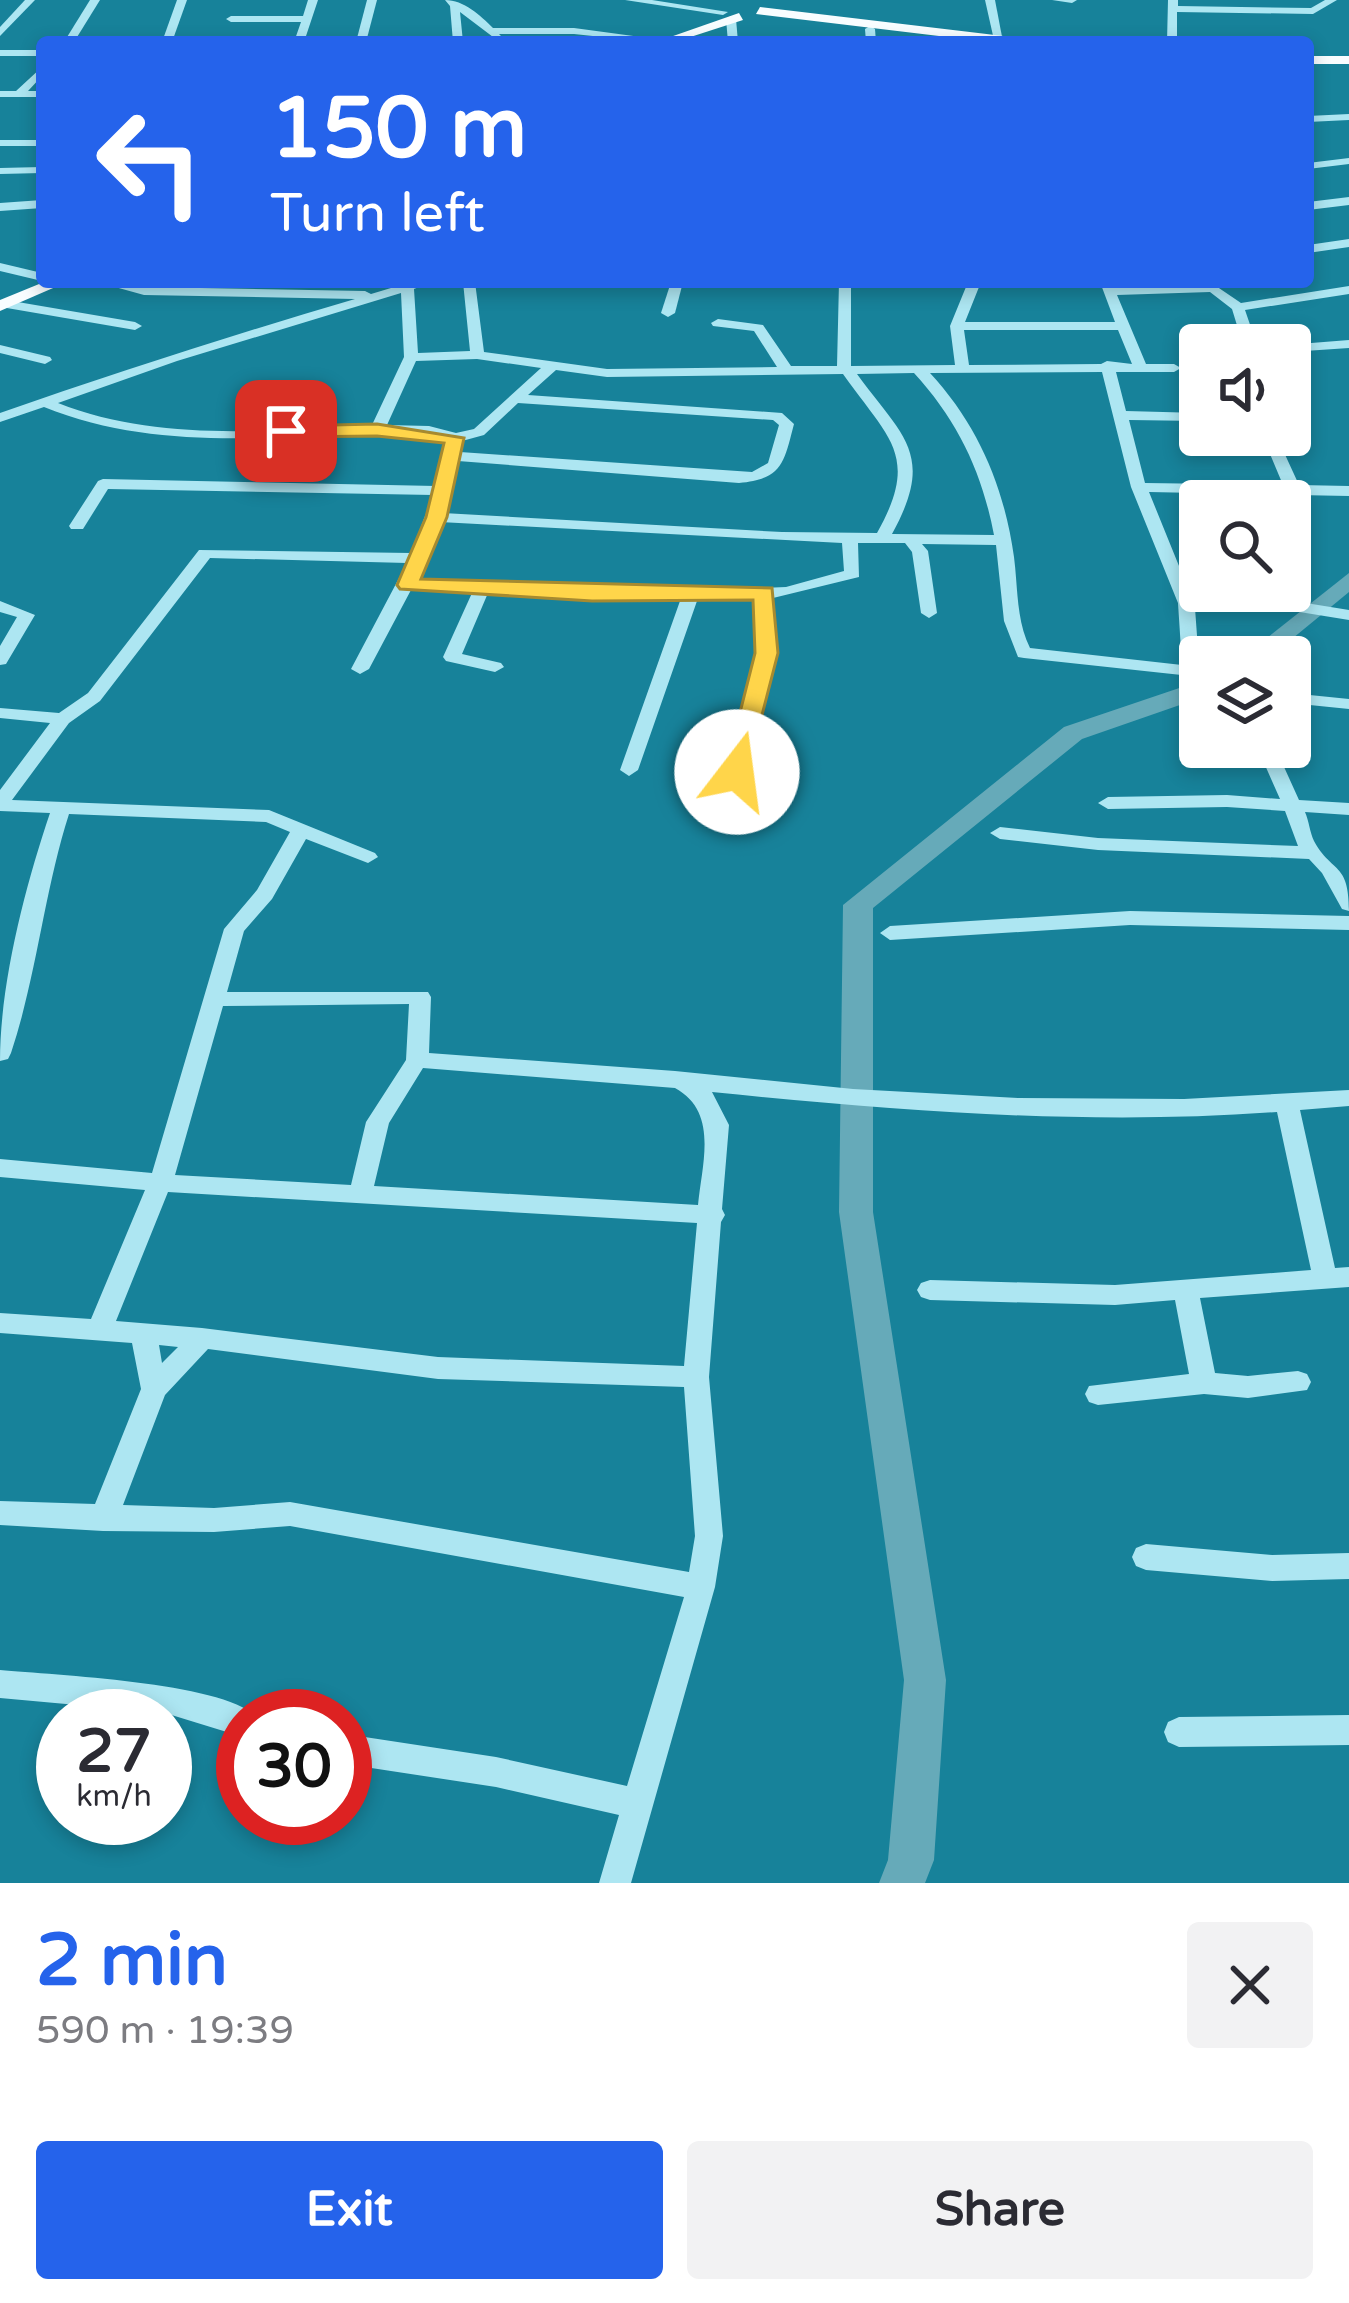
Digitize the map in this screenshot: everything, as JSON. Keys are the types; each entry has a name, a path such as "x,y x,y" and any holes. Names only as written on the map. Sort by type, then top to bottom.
{"main road":[{"path":"671,36 777,0"},
{"path":"742,10 870,35"},
{"path":"742,10 964,36"},
{"path":"1314,61 1344,63"},
{"path":"2,303 36,284"},
{"path":"2,303 43,288"}],"street":[{"path":"0,33 30,0"},
{"path":"73,36 95,0"},
{"path":"169,36 182,0"},
{"path":"302,36 313,0"},
{"path":"363,36 372,0"},
{"path":"630,0 742,10"},
{"path":"656,0 742,10"},
{"path":"990,0 997,36"},
{"path":"1057,0 1072,0"},
{"path":"1172,36 1172,5 1303,12 1332,0"},
{"path":"452,3 472,13 496,36"},
{"path":"452,3 457,36"},
{"path":"231,19 309,20"},
{"path":"490,31 616,36"},
{"path":"0,52 36,53"},
{"path":"20,94 36,77"},
{"path":"0,94 36,94"},
{"path":"1314,119 1349,117"},
{"path":"0,143 36,143"},
{"path":"1314,165 1349,161"},
{"path":"0,171 36,170"},
{"path":"1314,205 1349,201"},
{"path":"0,207 36,204"},
{"path":"1314,248 1349,243"},
{"path":"0,267 36,277"},
{"path":"134,288 384,295"},
{"path":"0,418 399,288"},
{"path":"377,430 411,357 408,288"},
{"path":"470,288 477,355"},
{"path":"668,313 675,288"},
{"path":"844,288 839,335 847,370 897,430 907,455 892,524 882,538"},
{"path":"963,369 957,326 972,288"},
{"path":"1107,288 1139,365"},
{"path":"1206,288 1222,292 1238,307 1243,324"},
{"path":"1238,307 1349,290"},
{"path":"2,303 135,326"},
{"path":"718,323 758,328 787,371"},
{"path":"957,326 1123,326"},
{"path":"1311,347 1349,344"},
{"path":"0,349 45,360"},
{"path":"411,357 477,355 607,373 1174,368"},
{"path":"1107,365 1139,487 1179,586"},
{"path":"360,669 407,585 436,517 453,447 479,432 551,367"},
{"path":"918,369 943,394 984,458 1004,540 1012,618 1024,653 1089,664 1179,670"},
{"path":"44,402 126,426 377,430 453,447 764,477 772,472 787,424 777,416 515,398"},
{"path":"1122,415 1179,416"},
{"path":"77,526 103,484 440,491"},
{"path":"1139,487 1179,487"},
{"path":"1311,489 1349,491"},
{"path":"436,517 782,537 1004,540"},
{"path":"407,585 690,596 764,593 849,576 849,536"},
{"path":"911,541 920,551 929,613"},
{"path":"0,804 63,719 94,698 206,553 416,558"},
{"path":"481,591 452,657 495,667"},
{"path":"737,772 766,653 764,593"},
{"path":"628,770 690,596"},
{"path":"0,607 27,615 0,660"},
{"path":"1311,700 1349,704"},
{"path":"0,713 63,719"},
{"path":"1276,768 1312,853 1330,870 1349,904"},
{"path":"1108,803 1292,803 1349,809"},
{"path":"0,804 269,816 368,857"},
{"path":"0,1053 14,1012 41,870 62,809"},
{"path":"100,1329 161,1184 233,929 265,894 302,830"},
{"path":"1000,832 1098,844 1312,853"},
{"path":"890,933 1130,918 1349,923"},
{"path":"216,999 420,997 417,1060 378,1122 361,1192"},
{"path":"417,1060 992,1107 1287,1104 1349,1098"},
{"path":"615,1883 700,1587 709,1536 701,1394 695,1377 713,1215 717,1125 710,1103 688,1082"},
{"path":"930,1291 1115,1295 1337,1278 1287,1104"},
{"path":"0,1168 161,1184 713,1215"},
{"path":"1186,1289 1204,1383"},
{"path":"0,1323 202,1338 438,1368 695,1377"},
{"path":"144,1337 154,1389"},
{"path":"104,1519 154,1389 202,1338"},
{"path":"1097,1394 1204,1383 1248,1387 1298,1382"},
{"path":"0,1514 104,1519 290,1514 700,1587"},
{"path":"1146,1557 1273,1568 1349,1566"},
{"path":"0,1684 165,1699 216,1714"},
{"path":"1179,1732 1349,1730"},
{"path":"372,1753 496,1772 637,1804"}],"waterway":[{"path":"1281,636 1349,580"},
{"path":"902,1883 911,1860 925,1680 856,1212 858,905 1073,733 1179,696"}],"route":[{"path":"286,431 377,430 455,438 436,517 407,585 592,594 764,593 766,653 737,772"}]}
